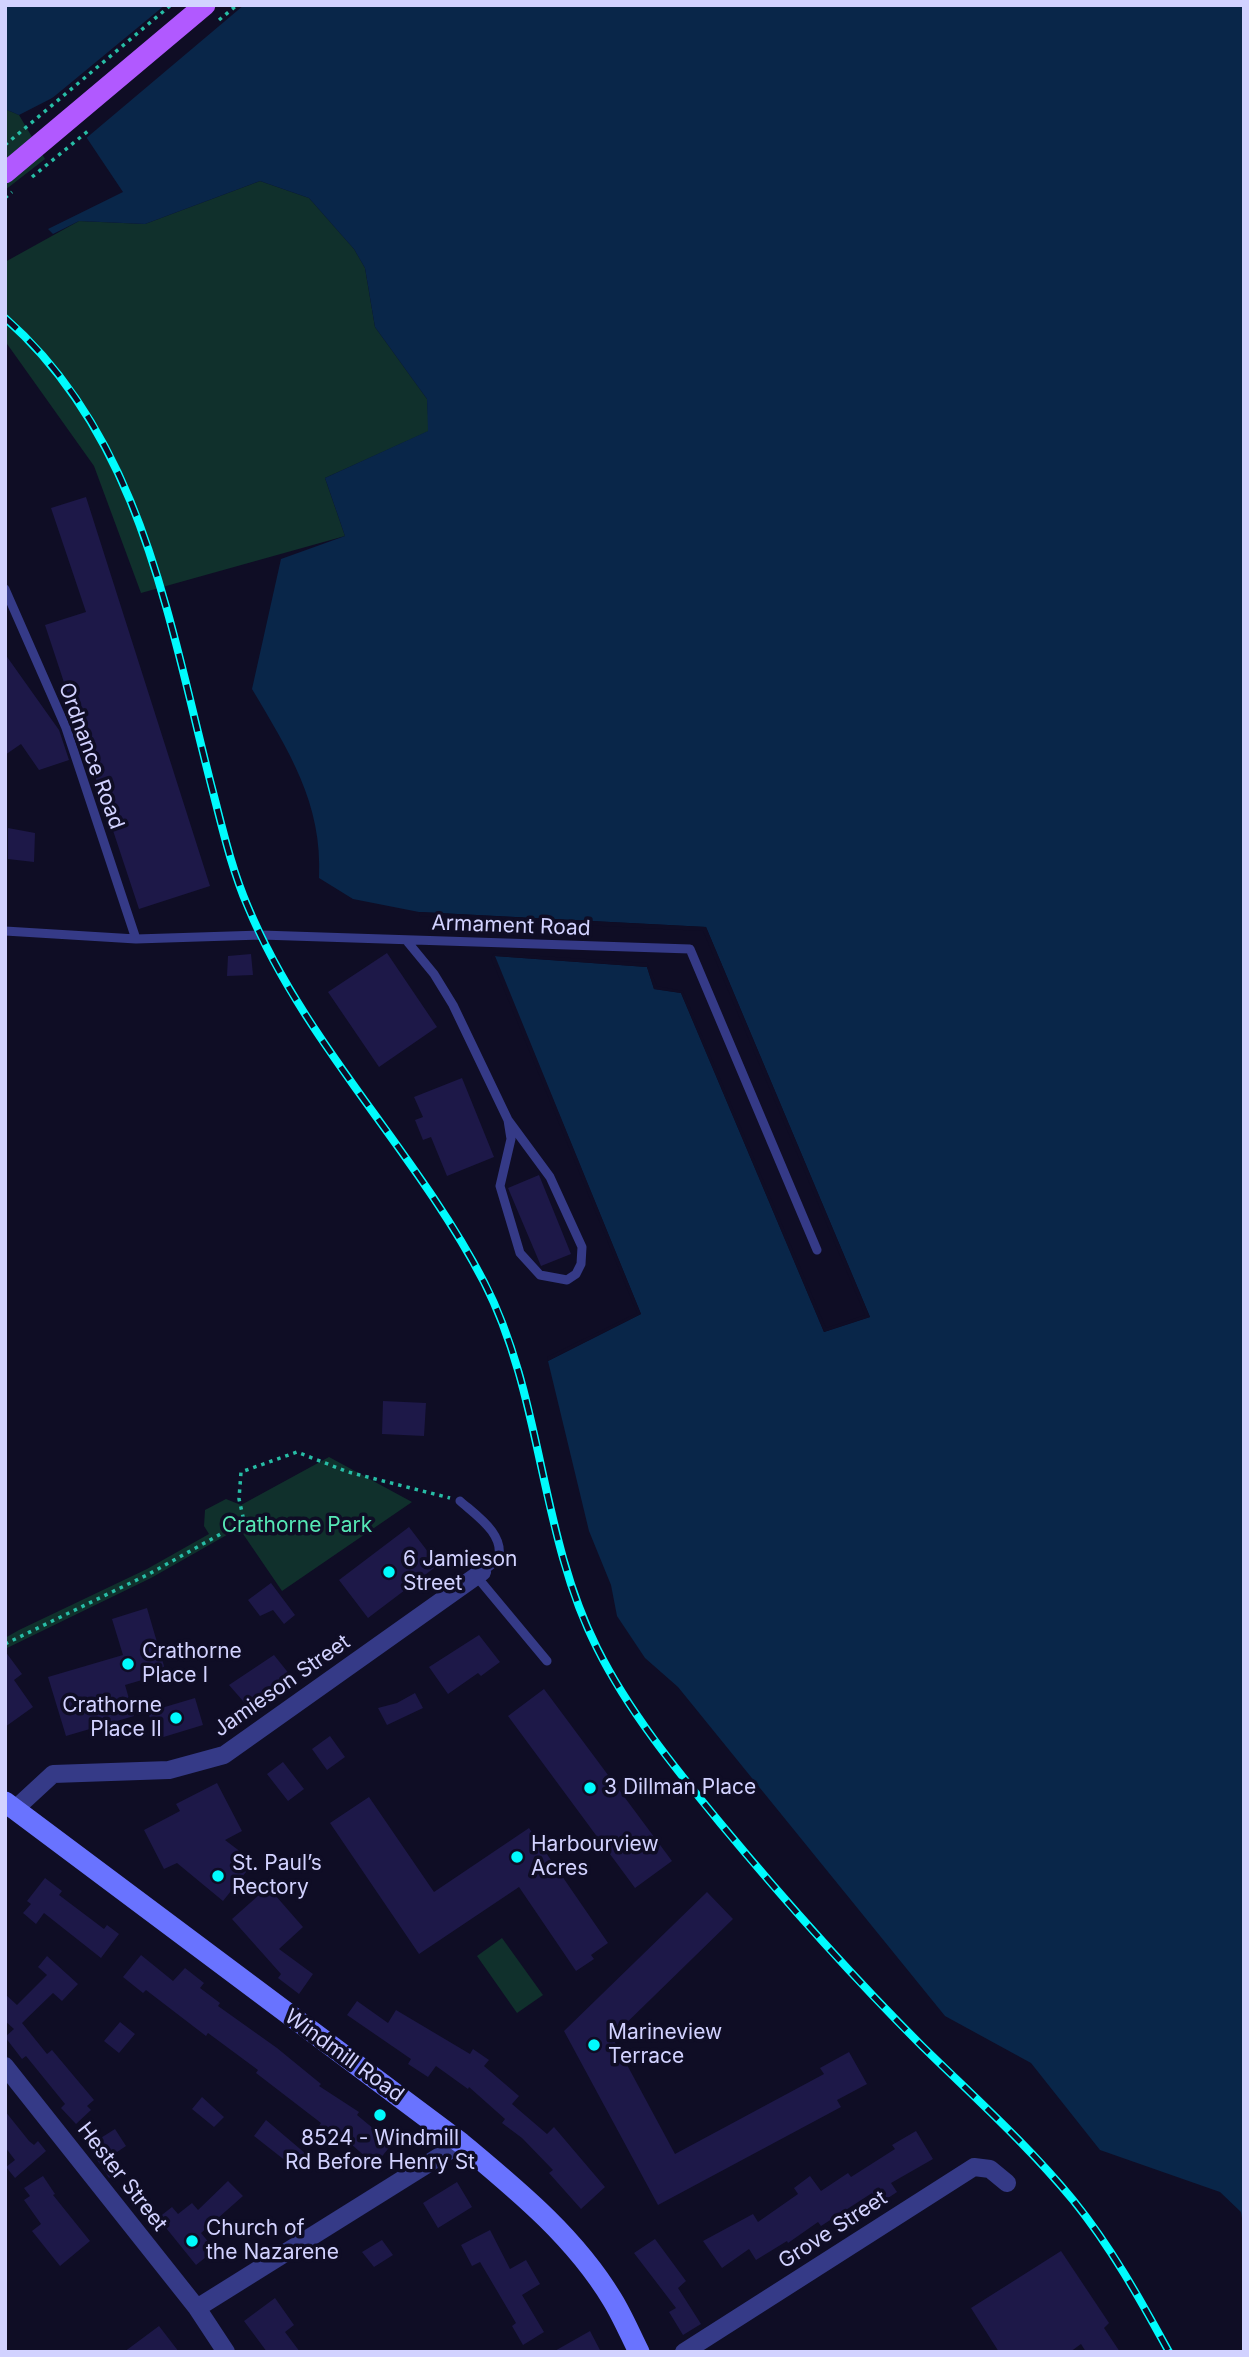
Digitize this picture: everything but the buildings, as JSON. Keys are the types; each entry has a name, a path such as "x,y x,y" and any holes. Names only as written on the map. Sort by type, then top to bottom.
{"main road":[{"path":"5,173 205,5"},
{"name":"Windmill Road","path":"9,1806 461,2143 518,2190 571,2243 611,2298 639,2352"}],"street":[{"name":"Jamieson Street","path":"9,1806 53,1774 169,1770 224,1755 480,1575"},
{"name":"Hester Street","path":"5,2066 197,2308 226,2352"},
{"path":"197,2308 461,2143"},
{"name":"Grove Street","path":"684,2352 974,2167 989,2169 1007,2183"}],"lane":[{"name":"Ordnance Road","path":"5,589 66,729 136,939"},
{"name":"Armament Road","path":"5,931 136,939 261,935 690,949 817,1250"},
{"path":"406,940 434,974 453,1005 508,1120 550,1177 582,1247 581,1264 576,1274 567,1280 540,1275 520,1253 500,1186 511,1139 508,1120"},
{"path":"460,1501 491,1529 500,1549 498,1560 480,1575 547,1661"}],"path":[{"path":"5,145 171,5"},
{"path":"5,1644 149,1574 244,1521 239,1499 242,1472 298,1452 348,1472 460,1501"}],"green space":[{"path":"5,109 19,115 45,159 5,190"},
{"path":"260,181 309,198 354,249 365,268 375,327 427,399 429,431 325,478 345,536 141,593 94,466 5,341 5,262 79,221 145,224"},
{"name":"Crathorne Park","path":"329,1457 412,1502 282,1591 239,1528 151,1578 5,1649 5,1638 19,1630 147,1569 209,1534 204,1526 205,1510 226,1499 241,1505"},
{"path":"502,1938 543,1995 517,2013 477,1956"}],"water":[{"path":"5,5 1244,5 1244,2232 1241,2212 1220,2192 1100,2150 1031,2063 945,2016 678,1687 645,1658 617,1616 611,1585 589,1531 548,1361 641,1314 494,956 647,967 654,989 681,993 824,1332 870,1317 706,927 419,912 353,899 319,878 319,851 309,801 290,756 252,689 281,559 345,536 325,478 428,431 427,399 375,327 365,268 354,249 309,198 260,181 145,224 79,221 53,234 48,229 123,192 58,95 19,115 5,109"}],"pier":[{"path":"165,5 244,5 84,140 57,99 39,109"},
{"path":"419,912 706,927 870,1317 824,1332 681,993 654,989 647,967 495,956 641,1314 548,1361 547,1357 637,1313 491,958 494,953 647,963 657,986 683,991 826,1328 865,1315 703,931 441,918 420,916"}],"railway":[{"path":"5,318 52,366 90,419 120,477 144,537 164,600 233,865 242,893 272,957 299,1005 426,1187 484,1282 503,1326 518,1372 551,1512 578,1604 597,1648 623,1695 670,1761 794,1909 844,1965 1018,2140 1073,2200 1112,2255 1169,2352"}],"place":[{"name":"6 Jamieson Street","path":"389,1572"},
{"name":"Crathorne Place I","path":"128,1664"},
{"name":"Crathorne Place II","path":"176,1718"},
{"name":"3 Dillman Place","path":"590,1788"},
{"name":"Harbourview Acres","path":"517,1857"},
{"name":"St. Paul’s Rectory","path":"218,1876"},
{"name":"Marineview Terrace","path":"594,2045"},
{"name":"8524 - Windmill Rd Before Henry St","path":"380,2115"},
{"name":"Church of the Nazarene","path":"192,2241"}]}
